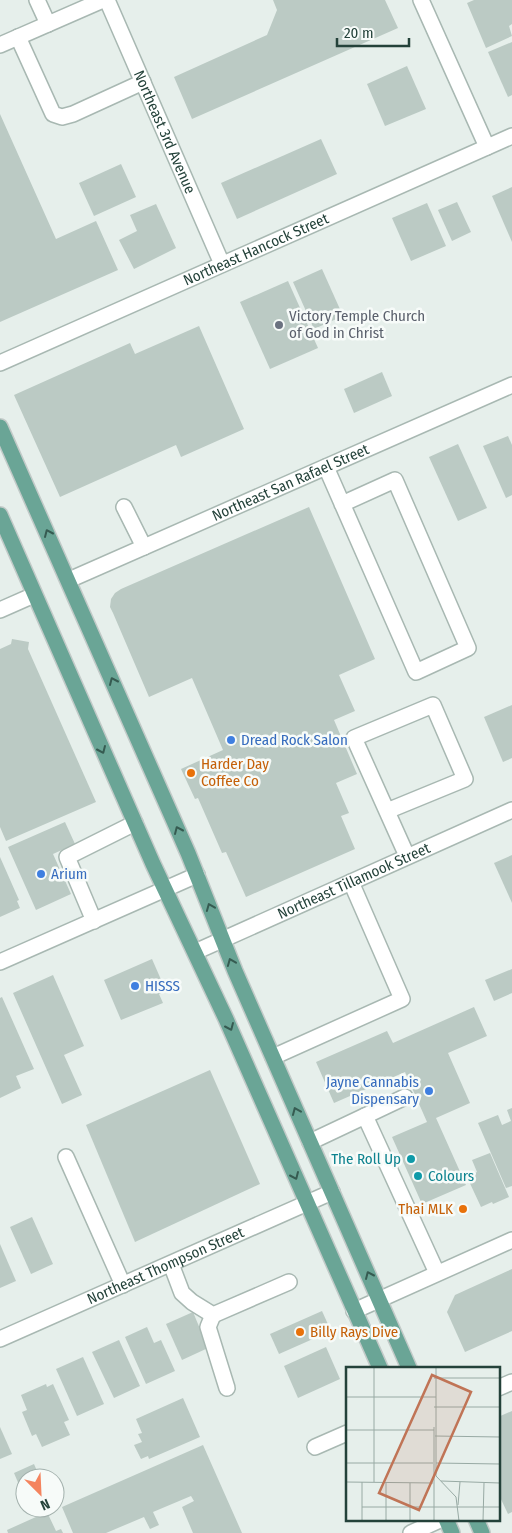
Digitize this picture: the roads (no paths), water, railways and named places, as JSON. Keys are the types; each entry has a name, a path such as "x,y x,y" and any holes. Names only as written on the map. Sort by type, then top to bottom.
{"main road":[{"path":"0,428 69,580 197,875 222,939 273,1057 410,1367"},
{"path":"0,515 135,823 195,952 380,1367"},
{"path":"445,1520 452,1533"},
{"path":"476,1520 482,1533"}],"street":[{"path":"38,0 48,24"},
{"path":"0,45 103,0"},
{"name":"Northeast 3rd Avenue","path":"107,0 222,264"},
{"path":"421,0 486,147"},
{"path":"18,38 53,114 62,117 73,114 143,82"},
{"name":"Northeast Hancock Street","path":"0,363 512,136"},
{"name":"Northeast San Rafael Street","path":"69,580 512,385"},
{"path":"326,467 342,504 416,672 468,648 395,480 342,504"},
{"path":"124,507 144,547"},
{"path":"0,610 34,595"},
{"path":"387,811 466,779 433,705 354,738 407,856"},
{"name":"Northeast Tillamook Street","path":"195,952 512,810"},
{"path":"94,921 66,857 135,823"},
{"path":"0,962 197,875"},
{"path":"273,1057 402,999 350,882"},
{"path":"310,1142 405,1097"},
{"path":"365,1116 437,1273"},
{"path":"66,1157 122,1285"},
{"name":"Northeast Thompson Street","path":"0,1339 332,1192"},
{"path":"354,1310 512,1240"},
{"path":"171,1264 182,1293 192,1302 213,1315"},
{"path":"227,1388 208,1327 213,1315 289,1282"},
{"path":"500,1387 512,1382"},
{"path":"315,1447 346,1433"},
{"path":"411,1533 442,1520"}],"place":[{"name":"Victory Temple Church of God in Christ","path":"279,325"},
{"name":"Dread Rock Salon","path":"231,740"},
{"name":"Harder Day Coffee Co","path":"191,773"},
{"name":"Arium","path":"41,874"},
{"name":"HISSS","path":"135,986"},
{"name":"Jayne Cannabis Dispensary","path":"429,1091"},
{"name":"The Roll Up","path":"411,1159"},
{"name":"Colours","path":"418,1176"},
{"name":"Thai MLK","path":"463,1209"},
{"name":"Billy Rays Dive","path":"300,1332"}]}
